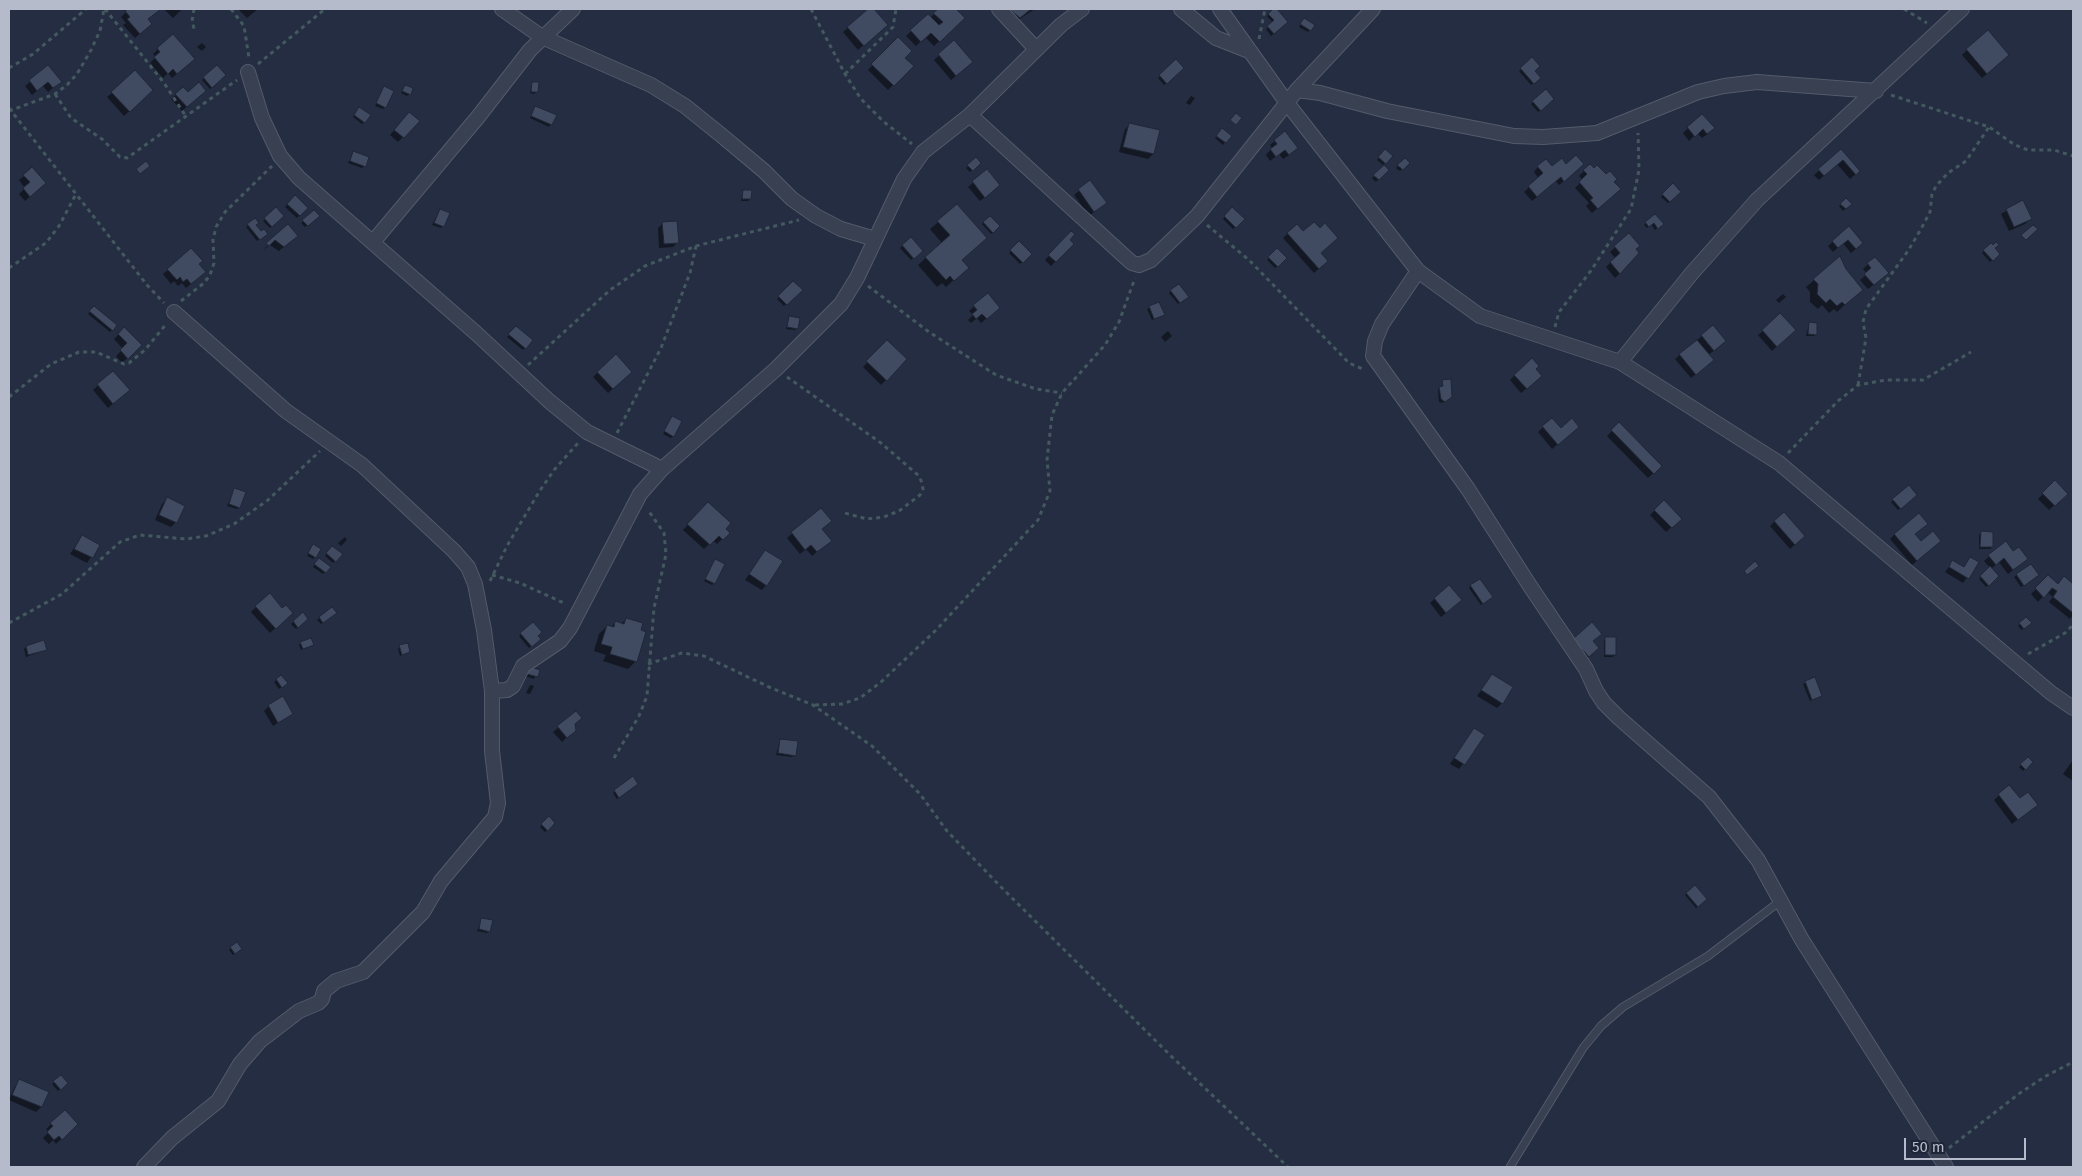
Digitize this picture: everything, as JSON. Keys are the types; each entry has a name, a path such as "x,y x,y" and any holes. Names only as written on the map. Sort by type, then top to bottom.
{"street":[{"path":"502,9 542,38 651,85 685,106 764,171 792,199 816,216 841,229 875,239"},
{"path":"373,242 542,38 573,9"},
{"path":"999,9 1036,49"},
{"path":"492,692 507,690 513,686 523,666 560,641 570,628 640,494 662,468 776,369 840,304 857,278 904,179 922,152 970,115 1060,25 1082,9"},
{"path":"1181,9 1216,38 1249,52"},
{"path":"1220,9 1287,103 1418,271 1480,316 1620,362 1779,462 2051,694 2073,708"},
{"path":"970,115 1132,263 1139,265 1151,260 1197,216 1296,90 1373,9"},
{"path":"1620,362 1692,273 1751,206 1962,9"},
{"path":"248,72 255,101 280,156 327,203 520,373 549,401 587,432 662,468"},
{"path":"1296,90 1320,93 1387,111 1514,136 1543,137 1597,133 1638,114 1698,92 1757,82 1876,90"},
{"path":"1418,271 1382,324 1375,341 1373,356 1468,489 1586,669 1596,692 1604,703 1710,797 1758,860 1779,902 1942,1162"},
{"path":"144,1167 172,1138 218,1101 240,1064 260,1041 298,1011 318,1003 329,986 336,981 363,972 423,912 441,881 495,817 498,803 492,751 492,692 475,584 468,568 454,551 362,465 286,411 174,312"}],"lane":[{"path":"1510,1167 1583,1048 1601,1026 1623,1007 1708,956 1779,902"}],"path":[{"path":"9,68 33,54 86,9"},
{"path":"104,9 100,31 77,74 55,94 9,110 147,285 174,312"},
{"path":"104,9 164,83 185,115"},
{"path":"194,9 192,21 195,32"},
{"path":"231,9 244,26 249,42 248,72"},
{"path":"55,94 71,118 102,140 120,157 127,158 248,72 325,9"},
{"path":"811,9 845,74 861,99 884,122 922,152"},
{"path":"845,74 893,27 896,9"},
{"path":"1249,52 1259,39 1265,9"},
{"path":"1904,9 1940,30"},
{"path":"1876,90 1989,128 2016,145 2028,150 2054,150 2073,156"},
{"path":"1551,338 1559,312 1590,272 1631,209 1639,170 1638,114"},
{"path":"1858,385 1866,338 1863,322 1866,309 1908,251 1930,212 1932,194 1936,186 1948,173 1966,161 1989,128"},
{"path":"9,397 51,364 79,352 96,352 124,364 136,359 161,332 180,302 204,283 210,275 214,263 213,240 216,227 225,212 251,189 280,156"},
{"path":"9,268 46,243 59,226 76,194"},
{"path":"520,373 616,286 645,266 696,246 816,216"},
{"path":"1197,216 1249,260 1353,366 1384,373"},
{"path":"611,445 661,348 690,274 696,246"},
{"path":"813,704 842,704 860,698 881,682 936,630 1038,520 1050,491 1047,460 1052,415 1062,393 1105,345 1119,322 1139,265"},
{"path":"857,278 929,332 996,375 1036,389 1062,393"},
{"path":"1779,462 1838,401 1858,385 1886,380 1923,380 1971,352"},
{"path":"776,369 881,443 918,476 922,482 923,488 920,495 899,511 884,517 868,518 841,512"},
{"path":"489,583 507,546 554,470 587,432"},
{"path":"9,623 62,594 120,542 140,535 186,539 206,536 234,524 268,500 329,441"},
{"path":"614,758 639,716 647,696 648,664 654,608 666,554 664,533 640,494"},
{"path":"492,575 532,588 579,612"},
{"path":"2014,662 2058,637 2073,625"},
{"path":"648,664 682,653 699,654 769,687 813,704 872,746 920,794 947,831 1000,886 1169,1054 1288,1167"},
{"path":"1942,1162 2020,1094 2046,1076 2073,1062"}],"building":[{"path":"128,9 161,9 148,19 152,24 140,34 127,19 130,17 125,11"},
{"path":"868,9 874,9 888,25 864,46 847,27"},
{"path":"938,9 956,9 965,18 940,42 931,33 921,42 910,30 928,14 939,25 943,22 933,13"},
{"path":"1009,9 1031,9 1020,18"},
{"path":"1273,9 1277,9 1288,22 1274,34 1267,26 1274,20 1268,14"},
{"path":"1304,18 1315,25 1311,31 1300,24"},
{"path":"1988,30 2009,55 1987,74 1966,49"},
{"path":"173,34 195,59 177,74 173,69 168,74 154,57 160,52 157,48"},
{"path":"898,37 912,51 905,58 914,66 894,86 871,64"},
{"path":"954,40 973,62 956,76 938,54"},
{"path":"1532,57 1540,66 1535,71 1541,78 1534,84 1520,68"},
{"path":"1176,59 1184,68 1167,84 1159,75"},
{"path":"48,65 62,82 53,88 48,82 37,91 29,80"},
{"path":"217,65 226,75 212,88 203,77"},
{"path":"135,70 153,90 130,112 111,92"},
{"path":"199,82 206,91 187,107 175,94 183,87 188,92"},
{"path":"532,82 539,82 538,92 531,92"},
{"path":"405,85 413,88 411,95 402,91"},
{"path":"384,86 394,91 386,108 376,103"},
{"path":"1546,89 1554,99 1541,111 1532,101"},
{"path":"535,106 557,115 552,125 531,116"},
{"path":"359,107 371,115 365,123 354,115"},
{"path":"409,112 420,121 404,138 394,130"},
{"path":"1236,113 1242,118 1236,125 1230,120"},
{"path":"1702,114 1715,128 1707,134 1703,129 1695,137 1687,127"},
{"path":"1129,123 1160,130 1154,154 1123,147"},
{"path":"1222,128 1232,136 1226,143 1216,136"},
{"path":"1285,131 1298,148 1289,155 1285,150 1276,157 1270,149 1277,144 1274,140"},
{"path":"1385,149 1393,156 1386,164 1378,157"},
{"path":"1841,149 1860,171 1856,175 1843,160 1824,176 1818,169"},
{"path":"353,151 369,157 366,167 350,161"},
{"path":"1576,155 1584,164 1564,182 1561,177 1537,197 1528,186 1543,173 1537,166 1546,159 1552,166 1562,158 1566,164"},
{"path":"976,157 981,163 973,171 967,165"},
{"path":"1405,158 1410,163 1403,170 1397,165"},
{"path":"146,161 150,166 140,174 136,169"},
{"path":"1590,164 1594,168 1597,165 1606,174 1610,171 1617,179 1614,182 1621,189 1598,209 1590,200 1593,198 1579,182 1587,174 1583,170"},
{"path":"1384,165 1389,170 1379,180 1373,175"},
{"path":"32,167 46,183 30,197 23,188 30,182 23,175"},
{"path":"987,169 1000,185 985,198 972,181"},
{"path":"1090,180 1107,203 1094,212 1078,189"},
{"path":"1673,183 1681,192 1670,202 1662,194"},
{"path":"743,190 752,190 751,199 742,199"},
{"path":"295,195 308,208 300,216 287,204"},
{"path":"1846,198 1852,204 1846,209 1840,204"},
{"path":"2023,200 2032,219 2014,227 2006,209"},
{"path":"957,204 987,238 962,260 969,268 954,281 950,276 946,280 925,257 950,235 937,221"},
{"path":"276,207 284,216 272,227 264,218"},
{"path":"1232,207 1245,219 1236,228 1224,216"},
{"path":"440,209 450,213 444,227 434,223"},
{"path":"314,210 320,216 308,226 302,220"},
{"path":"1655,214 1664,224 1658,229 1654,223 1649,227 1645,222"},
{"path":"990,216 1000,226 993,233 983,222"},
{"path":"255,218 259,223 256,225 261,231 264,229 268,234 260,240 247,224"},
{"path":"677,221 679,243 664,244 662,222"},
{"path":"1314,222 1320,228 1325,223 1338,238 1321,253 1328,261 1319,269 1287,233 1297,224 1303,231"},
{"path":"288,224 298,236 284,247 275,240 269,246 266,243"},
{"path":"2033,225 2038,229 2026,240 2021,235"},
{"path":"1849,226 1863,243 1856,249 1848,240 1838,248 1832,241"},
{"path":"1071,231 1075,234 1070,240 1074,244 1056,262 1048,255"},
{"path":"1629,233 1640,246 1636,249 1639,253 1620,274 1610,262 1620,253 1614,246"},
{"path":"911,237 923,251 914,259 902,245"},
{"path":"1019,241 1032,254 1023,263 1010,250"},
{"path":"1996,242 1999,245 1995,248 2000,254 1993,261 1983,250 1991,243 1993,245"},
{"path":"191,248 203,261 199,264 206,272 191,284 187,279 183,282 180,277 177,280 167,269"},
{"path":"1277,248 1287,258 1278,267 1268,257"},
{"path":"1840,256 1846,269 1863,290 1845,305 1842,302 1837,306 1830,299 1826,303 1817,294 1818,284 1813,279"},
{"path":"1875,257 1889,273 1874,285 1864,274 1871,268 1867,263"},
{"path":"793,281 803,290 787,305 778,296"},
{"path":"1179,284 1189,297 1180,303 1170,290"},
{"path":"988,293 1000,308 987,319 982,314 976,319 972,314 977,310 973,305"},
{"path":"1159,302 1165,315 1154,319 1149,306"},
{"path":"94,306 117,325 113,331 89,311"},
{"path":"1780,313 1796,330 1777,347 1762,330"},
{"path":"789,316 800,318 798,329 787,327"},
{"path":"1809,322 1817,323 1817,335 1808,334"},
{"path":"1713,325 1726,341 1714,351 1701,335"},
{"path":"516,326 533,340 526,349 508,334"},
{"path":"124,327 142,345 128,359 120,350 127,343 118,334"},
{"path":"887,340 907,359 887,381 866,361"},
{"path":"1697,340 1714,360 1696,375 1679,354"},
{"path":"616,354 632,372 613,389 597,372"},
{"path":"1532,358 1539,366 1536,369 1542,376 1527,389 1514,375"},
{"path":"113,371 130,390 113,404 97,384"},
{"path":"1451,379 1452,397 1445,402 1441,399 1439,387 1443,386 1442,380"},
{"path":"672,416 682,421 674,437 664,431"},
{"path":"1552,418 1561,428 1572,418 1579,427 1558,445 1542,426"},
{"path":"1619,422 1662,466 1654,474 1611,430"},
{"path":"2055,480 2068,494 2055,506 2042,493"},
{"path":"1909,485 1917,495 1901,509 1892,499"},
{"path":"234,488 246,492 240,508 229,504"},
{"path":"167,497 185,506 177,523 159,515"},
{"path":"1664,500 1682,519 1672,528 1654,510"},
{"path":"708,502 731,523 726,529 730,533 723,540 719,536 710,545 687,524"},
{"path":"821,508 832,521 822,529 832,541 817,552 811,545 805,550 791,532"},
{"path":"1784,512 1805,536 1795,545 1774,521"},
{"path":"1919,513 1928,524 1915,534 1921,541 1933,531 1941,541 1917,561 1894,534"},
{"path":"1981,531 1993,532 1993,547 1980,547"},
{"path":"82,535 100,545 93,558 74,549"},
{"path":"2006,541 2013,551 2019,547 2028,559 2013,570 2004,558 1996,565 1988,555"},
{"path":"313,544 321,549 316,558 308,553"},
{"path":"332,546 343,554 336,562 326,553"},
{"path":"765,550 783,561 767,586 749,574"},
{"path":"1970,557 1979,562 1969,579 1949,567 1952,560 1964,567"},
{"path":"319,558 331,567 326,573 314,564"},
{"path":"715,559 725,564 715,584 705,579"},
{"path":"1755,561 1759,566 1747,575 1744,571"},
{"path":"2031,564 2039,575 2024,586 2016,574"},
{"path":"1990,566 1999,576 1989,586 1980,576"},
{"path":"2048,575 2058,584 2064,576 2073,584 2073,613 2053,597 2057,591 2052,588 2044,598 2035,588"},
{"path":"1480,579 1493,597 1483,604 1470,585"},
{"path":"1449,585 1462,600 1446,613 1434,598"},
{"path":"270,593 282,608 286,605 293,613 276,629 255,606"},
{"path":"332,607 337,613 323,623 319,617"},
{"path":"303,612 308,619 298,628 293,621"},
{"path":"2026,617 2032,623 2024,629 2019,623"},
{"path":"626,618 643,623 641,630 646,632 637,662 610,654 612,647 601,644 607,625 614,627 615,621 624,624"},
{"path":"533,622 542,632 538,636 541,639 532,647 520,633"},
{"path":"1592,622 1602,634 1593,641 1599,648 1589,657 1573,639"},
{"path":"1605,637 1616,637 1616,655 1605,655"},
{"path":"311,638 314,645 303,649 300,642"},
{"path":"44,640 47,650 28,655 26,646"},
{"path":"408,643 410,652 402,655 399,645"},
{"path":"526,665 540,670 538,677 523,673"},
{"path":"1492,674 1513,687 1503,704 1481,690"},
{"path":"281,675 288,683 282,688 276,679"},
{"path":"1815,677 1822,696 1812,700 1805,681"},
{"path":"283,696 293,714 278,723 268,705"},
{"path":"576,711 582,718 575,724 576,731 567,738 557,726"},
{"path":"1474,728 1485,735 1465,765 1454,758"},
{"path":"780,739 798,741 796,756 778,753"},
{"path":"2028,757 2033,762 2026,770 2020,764"},
{"path":"633,776 638,784 619,798 614,790"},
{"path":"2009,785 2020,798 2028,792 2038,805 2018,820 1998,794"},
{"path":"549,816 555,823 548,831 541,824"},
{"path":"1695,885 1707,899 1698,907 1686,893"},
{"path":"481,918 493,920 490,932 479,929"},
{"path":"237,942 242,949 235,954 230,947"},
{"path":"61,1075 68,1083 61,1090 53,1081"},
{"path":"19,1079 49,1092 42,1107 12,1095"},
{"path":"65,1110 78,1124 62,1140 59,1136 54,1140 47,1132 53,1126 50,1123"}]}
